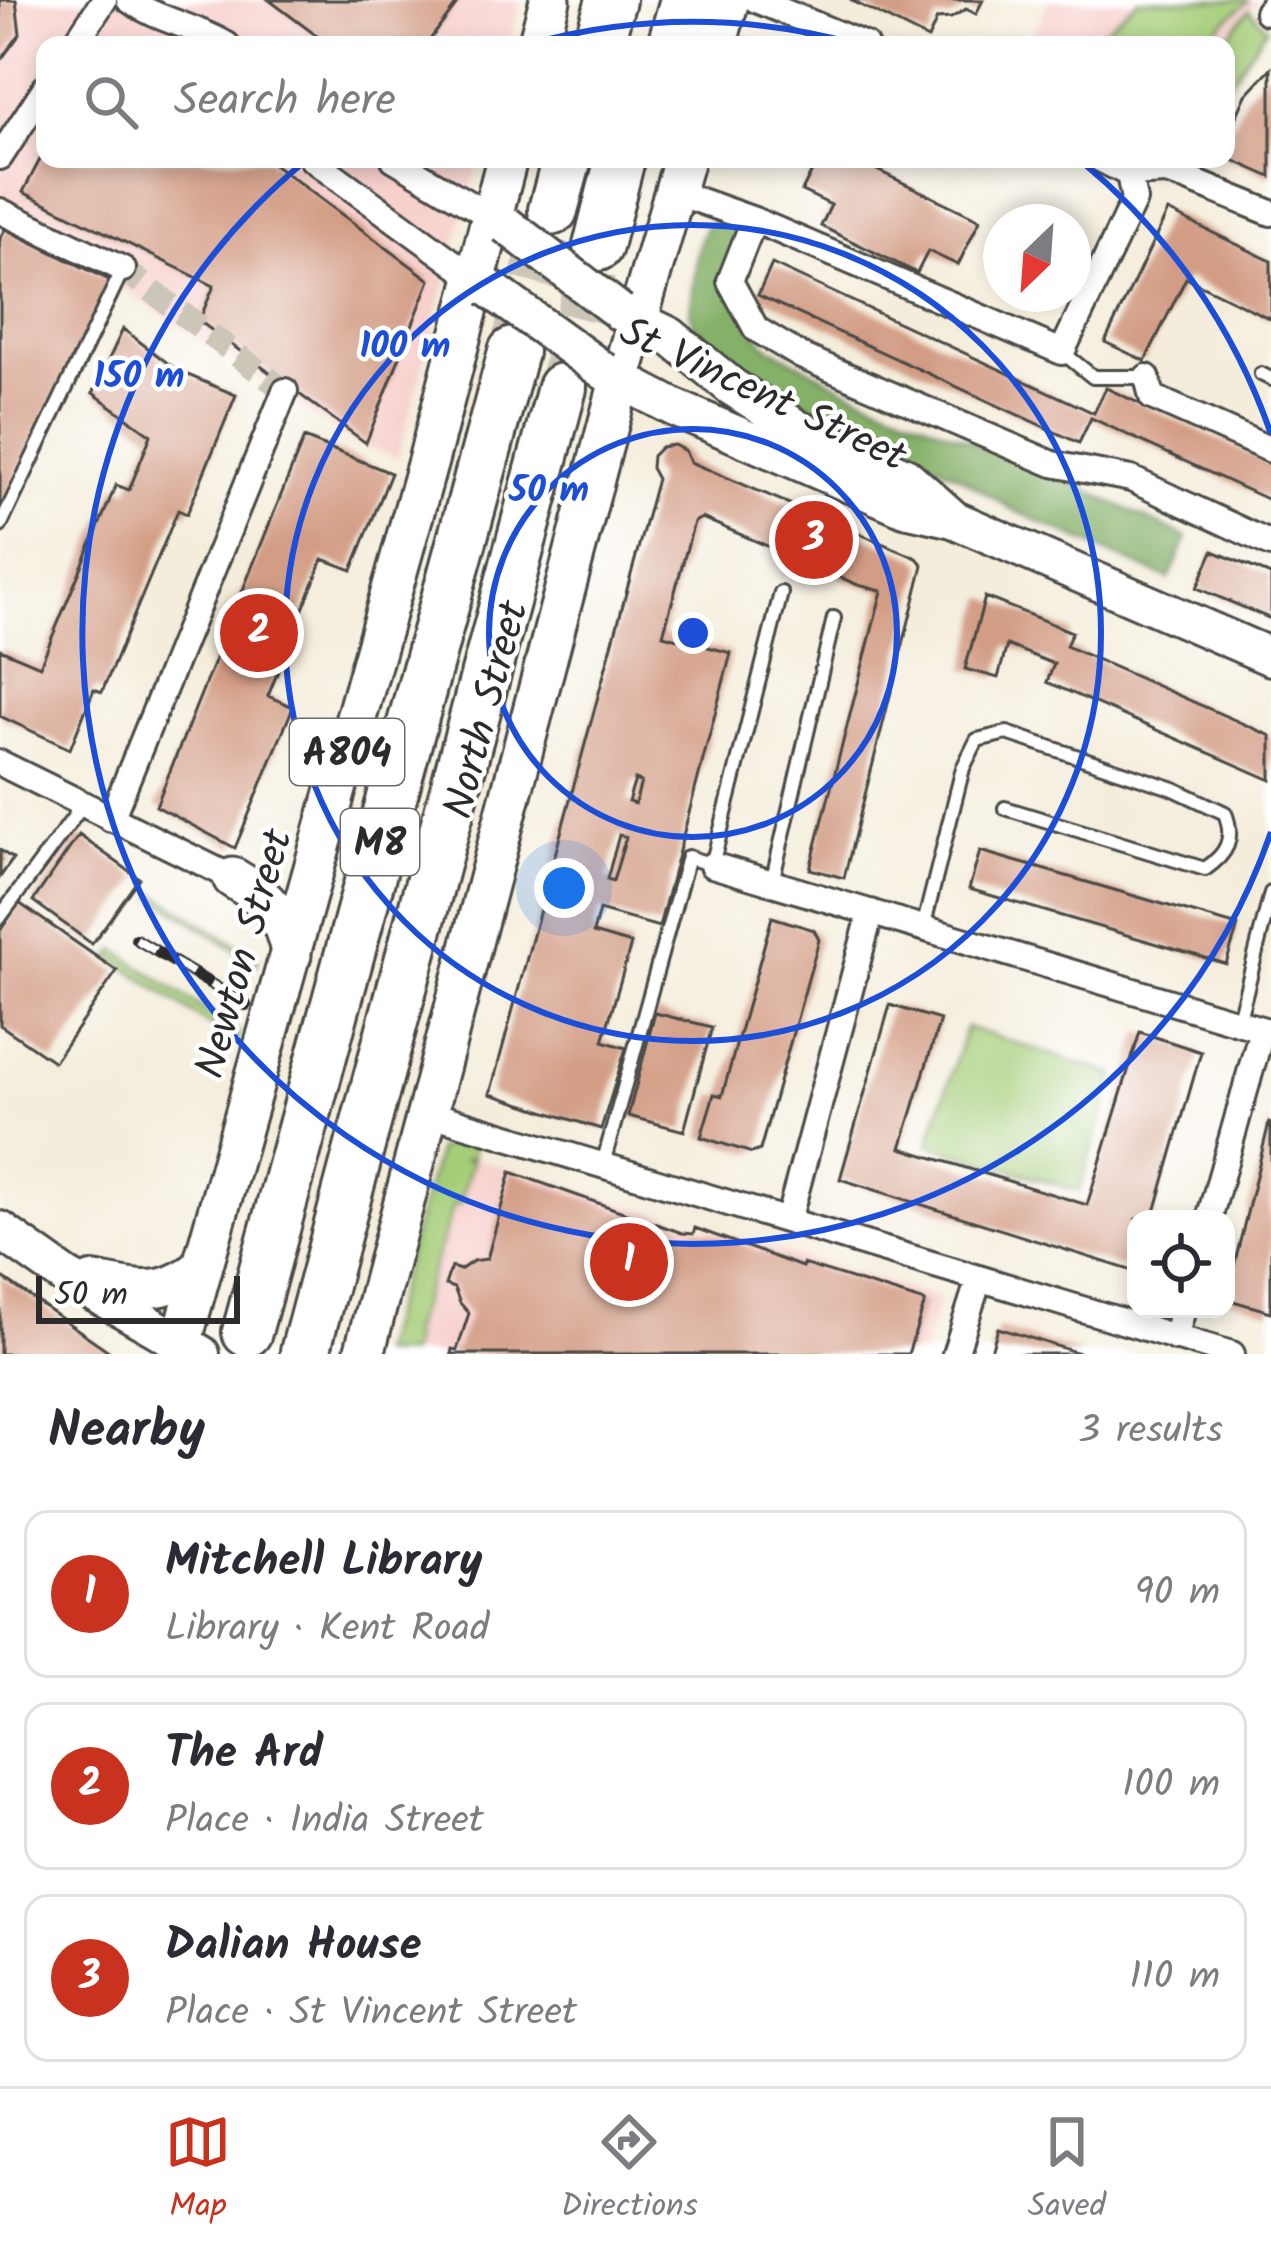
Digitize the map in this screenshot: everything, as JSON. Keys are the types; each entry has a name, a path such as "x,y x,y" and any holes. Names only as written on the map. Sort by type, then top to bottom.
{"highway":[{"path":"601,36 611,0"},
{"path":"650,36 660,0"},
{"path":"675,36 685,0"},
{"path":"553,210 565,168"},
{"path":"609,202 627,168"},
{"name":"M8","path":"247,1332 514,352"},
{"name":"M8","path":"304,1352 595,380"}],"main road":[{"path":"540,36 550,0"},
{"path":"719,36 729,0"},
{"name":"Newton Street","path":"186,1350 204,1265 499,221 506,168"},
{"name":"North Street","path":"364,1354 428,1113 595,380 629,316 680,176"},
{"path":"232,878 286,878 320,852"},
{"path":"232,878 271,904 285,924 291,955"}],"street":[{"path":"80,36 104,0"},
{"path":"756,0 843,36"},
{"path":"139,7 154,36"},
{"path":"139,7 206,36"},
{"path":"0,157 36,102"},
{"name":"St Vincent Street","path":"324,168 481,282 595,380 675,408 905,508 953,519 1271,657"},
{"name":"St Vincent Street","path":"409,168 499,221 629,316 670,337 732,387 798,429 905,476 953,519"},
{"path":"1118,168 1130,174 1166,172 1271,213"},
{"path":"680,176 754,220 1062,352 1134,200 1130,174"},
{"path":"0,211 123,268"},
{"path":"754,220 730,281 756,329 801,356 956,425 1052,464 1131,479 1271,544"},
{"path":"1147,377 1152,397 1271,450"},
{"path":"110,819 285,391"},
{"path":"0,763 232,878"},
{"path":"712,865 1257,1028 1210,1210"},
{"path":"788,1221 871,912"},
{"path":"428,1113 1232,1354"},
{"path":"0,1230 186,1350"},
{"path":"65,1276 158,1291 180,1283 204,1265"},
{"path":"955,1354 979,1279"},
{"path":"1175,1338 1181,1318"}],"lane":[{"path":"0,526 123,268"},
{"path":"1062,352 1093,377 1147,377"},
{"path":"603,1166 688,857 712,865 781,593"},
{"path":"772,882 834,618"},
{"path":"923,928 963,767 977,740 1006,734 1174,789 1225,813 1232,830 1224,856 1205,869 1005,808"},
{"path":"0,917 83,805"},
{"path":"1257,1028 1271,893"}],"shaded area":[{"path":"0,0 520,0 512,36 36,36 36,168 477,168 398,458 356,444 111,281 0,227"},
{"path":"1050,0 1257,0 1228,36 1032,36"},
{"path":"473,1158 940,1299 922,1354 409,1354 413,1339 409,1337"}],"green space":[{"path":"1138,0 1248,1 1209,36 1098,36"},
{"path":"1249,10 1267,27 1235,74 1235,36 1228,36"},
{"path":"717,221 738,228 725,284 764,344 850,391 1063,479 1187,538 1169,579 1013,510 958,475 782,392 709,344 697,332 690,314 698,249 705,227"},
{"path":"157,894 258,959 257,964 154,897"},
{"path":"116,950 239,1033 236,1044 111,957"},
{"path":"966,1027 1115,1075 1079,1191 929,1144"},
{"path":"473,1139 473,1158 466,1159 472,1162 410,1336 409,1354 379,1354 438,1149 453,1140"}],"building":[{"path":"0,0 16,0 20,34 0,61"},
{"path":"269,0 460,0 433,36 317,36"},
{"path":"850,0 983,0 976,14 966,9 951,18 937,19 929,36"},
{"path":"1271,68 1271,177 1235,161 1235,120 1246,95"},
{"path":"36,167 279,168 430,280 366,443 199,321 214,286 23,192"},
{"path":"814,168 873,168 980,220 958,265 928,251 917,273 821,226 831,205 802,191"},
{"path":"1168,211 1271,261 1271,319 1186,278 1145,361 1105,342"},
{"path":"5,229 111,281 0,510 0,238"},
{"path":"772,264 1094,413 1106,388 1271,464 1271,501 1091,418 1079,443 758,295"},
{"path":"123,329 178,371 236,395 187,514 178,510 102,692 94,689 70,749 0,716 0,649 40,666 116,485 129,490 151,435 93,393"},
{"path":"304,438 391,473 352,570 323,559 268,696 293,707 235,848 156,806"},
{"path":"674,445 685,451 690,462 917,558 923,565 844,878 810,869 882,591 702,518 694,522 663,635 731,653 659,927 599,910 593,933 631,944 603,1041 626,1048 601,1129 490,1094 657,479 652,456 661,447","holes":["635,780 641,782 635,804 628,802","619,835 626,837 613,881 607,879"]},
{"path":"1213,551 1271,575 1271,619 1197,588"},
{"path":"985,597 1072,632 1066,646 1271,736 1271,780 1047,682 1054,664 1007,645 998,678 965,669"},
{"path":"79,835 139,878 92,944 33,901"},
{"path":"0,850 13,859 0,877"},
{"path":"980,851 1238,926 1226,964 969,889"},
{"path":"19,903 117,971 54,1062 0,1025 0,931"},
{"path":"772,917 814,930 819,940 760,1150 752,1153 701,1137 714,1094 722,1096"},
{"path":"890,1005 940,1020 901,1148 1087,1205 1140,1032 1201,1052 1156,1210 1127,1210 1127,1269 840,1179"},
{"path":"655,1013 712,1027 684,1131 628,1116"},
{"path":"1269,1123 1271,1312 1235,1302 1235,1262"},
{"path":"511,1172 682,1233 693,1234 695,1228 802,1267 925,1302 908,1354 451,1354 452,1349 457,1350 469,1313 454,1288 445,1285 451,1267 460,1270 487,1259"},
{"path":"0,1276 113,1354 0,1354"},
{"path":"998,1328 1079,1353 1079,1354 990,1354"}],"tunnel":[{"path":"513,352 553,210"},
{"path":"562,388 598,246"},
{"path":"123,269 285,391"}],"railway":[{"path":"136,939 246,1005"}],"place":[{"name":"Dalian House","path":"814,540"},
{"name":"The Ard","path":"259,633"},
{"name":"Mitchell Library","path":"629,1262"}]}
